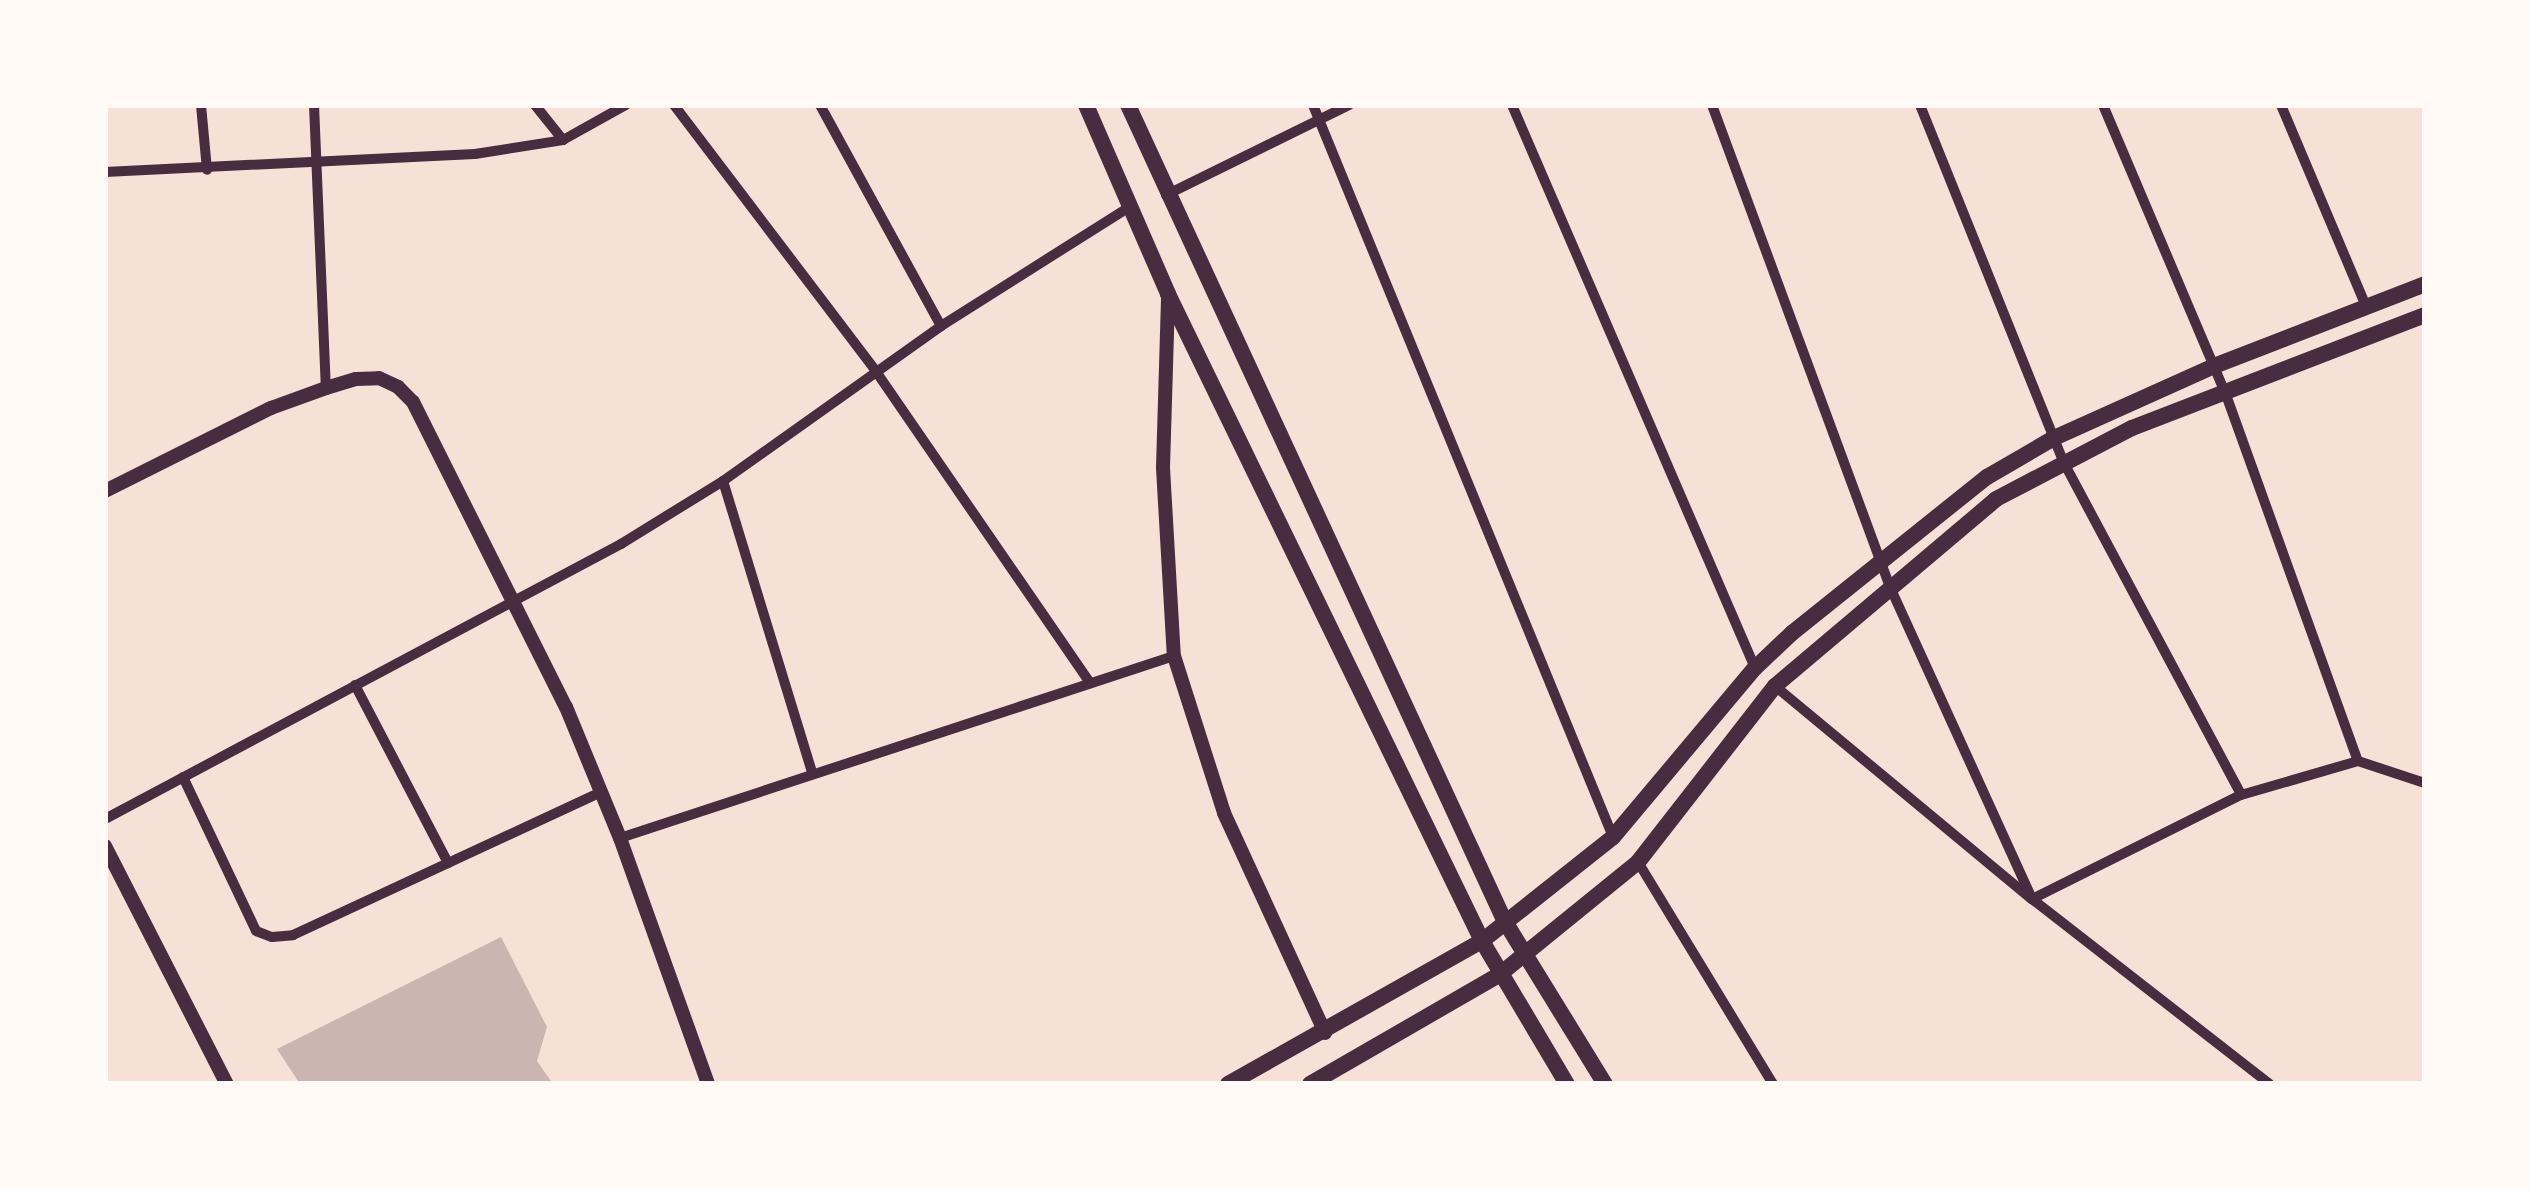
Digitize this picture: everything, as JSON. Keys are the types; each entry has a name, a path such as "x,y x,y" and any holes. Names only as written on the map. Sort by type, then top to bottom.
{"main road":[{"path":"1086,105 1168,294 1481,941 1567,1084"},
{"path":"1128,105 1504,920 1606,1084"},
{"path":"1228,1084 1481,941 1613,837 1755,668 1880,560 1987,477 2054,438 2214,366 2425,284"},
{"path":"1310,1084 1499,975 1639,862 1775,686 1996,500 2063,461 2224,392 2425,315"}],"street":[{"path":"201,105 207,170"},
{"path":"314,105 326,388"},
{"path":"535,105 563,140"},
{"path":"105,172 475,154 563,140 626,105"},
{"path":"674,105 875,370 1090,683"},
{"path":"820,105 941,326"},
{"path":"1313,105 1613,837"},
{"path":"1166,195 1349,105"},
{"path":"1512,105 1755,668"},
{"path":"1712,105 1890,587 2032,899"},
{"path":"1920,105 2063,461 2242,795"},
{"path":"2103,105 2214,366 2358,761"},
{"path":"2281,105 2366,306"},
{"path":"105,819 560,579 723,482 875,370 1129,208"},
{"path":"1168,294 1163,468 1174,656 1224,814 1324,1033"},
{"path":"105,491 271,408 326,388 379,378 413,402 566,707 620,838 708,1084"},
{"path":"723,482 812,772"},
{"path":"620,838 1174,656"},
{"path":"355,685 448,863"},
{"path":"1775,686 2032,899 2270,1084"},
{"path":"2032,899 2242,795 2358,761 2425,783"},
{"path":"183,777 256,931 272,937 292,934 601,792"},
{"path":"105,846 227,1084"},
{"path":"1639,862 1773,1084"}],"building":[{"path":"501,937 547,1027 537,1061 553,1084 300,1084 277,1049"}]}
